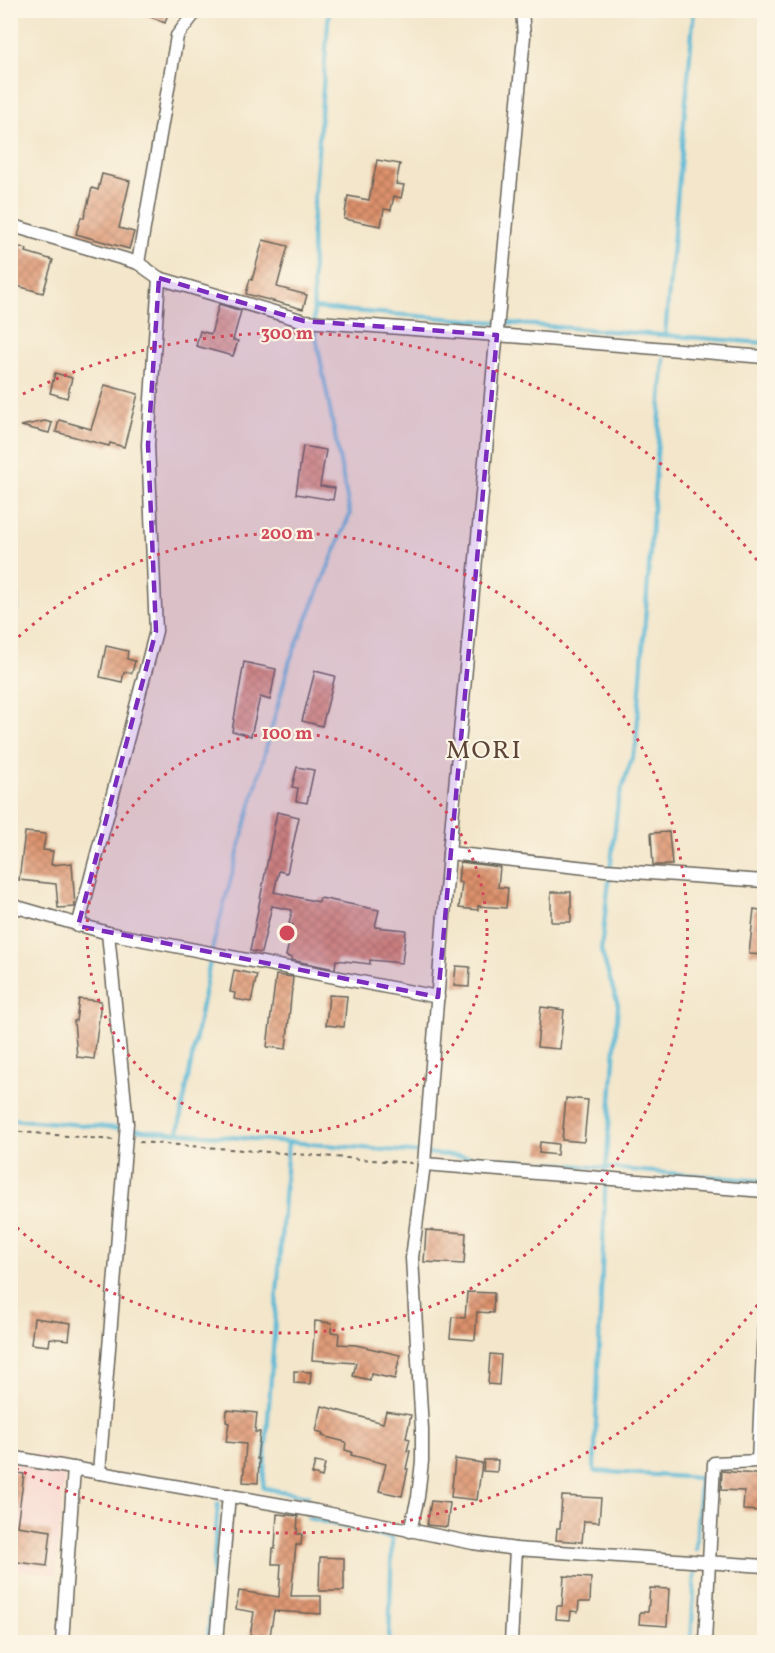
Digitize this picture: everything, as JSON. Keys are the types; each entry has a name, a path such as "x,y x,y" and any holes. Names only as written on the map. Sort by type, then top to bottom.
{"street":[{"path":"138,263 177,36 197,10"},
{"path":"410,1531 418,1497 422,1461 412,1258 424,1164 449,853 524,36 522,10"},
{"path":"10,225 138,263 159,278 304,321 497,334 765,357"},
{"path":"78,926 156,631 148,445 159,278"},
{"path":"449,853 611,871 765,881"},
{"path":"10,905 108,933 438,996"},
{"path":"99,1473 126,1132 108,933"},
{"path":"424,1164 765,1191"},
{"path":"705,1642 714,1463 758,1461 765,1327"},
{"path":"10,1457 229,1495 473,1543 516,1549 765,1566"},
{"path":"62,1642 74,1468"},
{"path":"216,1642 229,1495"},
{"path":"511,1642 516,1549"}],"path":[{"path":"10,1131 126,1132 290,1154 424,1164"}],"highlighted area":[{"path":"159,278 304,321 497,335 438,997 78,926 156,631 148,445"}],"shaded area":[{"path":"11,1450 66,1460 56,1575 11,1569"}],"building":[{"path":"135,10 169,10 165,23"},
{"path":"377,160 400,164 396,184 404,185 401,198 394,196 391,210 384,209 381,226 344,219 348,196 369,200"},
{"path":"102,174 130,181 119,228 134,232 129,249 76,234 81,217 84,218 92,188 98,190"},
{"path":"263,240 288,246 277,287 307,295 303,309 246,294"},
{"path":"13,245 27,249 26,252 53,260 43,293 10,284 10,252"},
{"path":"219,304 241,311 233,340 238,341 233,356 196,346 200,331 211,334"},
{"path":"55,373 72,378 67,398 50,393"},
{"path":"105,385 138,394 124,447 110,443 109,446 56,432 59,420 91,429"},
{"path":"45,421 52,423 49,433 21,426"},
{"path":"303,446 326,450 320,486 335,488 333,500 296,494"},
{"path":"106,646 128,651 127,659 135,661 132,673 124,672 122,682 100,677"},
{"path":"244,662 276,669 270,700 260,697 251,736 232,731"},
{"path":"315,671 335,676 322,726 302,721"},
{"path":"297,767 314,770 307,803 296,801 298,788 292,787"},
{"path":"277,812 299,817 287,873 279,871 274,892 319,902 320,898 379,910 375,927 406,930 402,963 370,960 370,964 336,960 335,969 291,960 292,958 286,956 293,925 289,924 292,910 272,906 261,953 250,951"},
{"path":"25,832 46,834 43,850 53,851 51,865 72,863 75,907 58,908 56,884 19,880"},
{"path":"669,832 672,865 653,865 651,833"},
{"path":"460,862 500,867 498,887 508,888 506,908 478,906 478,910 459,908 462,883 458,882"},
{"path":"551,892 571,892 571,922 551,922"},
{"path":"754,909 765,911 765,955 749,954"},
{"path":"456,966 470,967 469,987 454,986"},
{"path":"234,970 257,975 251,1002 234,999 235,993 230,992"},
{"path":"276,975 293,977 286,1049 267,1047"},
{"path":"329,995 347,996 344,1027 326,1025"},
{"path":"79,999 101,1001 94,1059 77,1057 74,1021 76,1021"},
{"path":"541,1007 564,1010 560,1049 537,1047"},
{"path":"566,1098 588,1100 584,1142 562,1140"},
{"path":"540,1142 558,1144 557,1155 539,1153"},
{"path":"426,1230 466,1233 464,1264 424,1262"},
{"path":"467,1292 494,1293 493,1313 477,1312 475,1340 450,1338 452,1317 465,1318"},
{"path":"34,1318 71,1323 69,1340 50,1338 49,1346 31,1344"},
{"path":"315,1321 332,1323 331,1332 339,1333 338,1344 356,1345 400,1355 395,1379 371,1374 370,1380 353,1376 356,1363 312,1360"},
{"path":"490,1354 501,1355 499,1385 488,1384"},
{"path":"294,1371 311,1372 310,1384 294,1383"},
{"path":"322,1406 383,1423 386,1411 411,1415 406,1438 410,1439 407,1451 410,1451 406,1469 408,1469 402,1496 379,1491 386,1464 351,1455 352,1452 345,1450 346,1442 322,1436 323,1433 316,1431"},
{"path":"227,1410 257,1413 255,1432 260,1432 257,1459 259,1459 258,1483 243,1482 246,1444 226,1442 229,1423 226,1422"},
{"path":"455,1459 482,1463 477,1500 451,1497"},
{"path":"484,1460 498,1460 497,1472 483,1471"},
{"path":"315,1462 325,1464 322,1477 312,1474"},
{"path":"722,1471 765,1475 763,1511 743,1510 744,1491 721,1490"},
{"path":"10,1472 24,1474 17,1526 51,1531 47,1566 10,1561"},
{"path":"562,1496 601,1498 599,1522 584,1521 582,1542 556,1540 557,1528 560,1528"},
{"path":"431,1501 450,1503 447,1527 427,1525"},
{"path":"277,1514 298,1516 297,1534 302,1534 301,1545 296,1545 291,1596 321,1596 321,1614 274,1611 269,1642 249,1642 254,1612 236,1609 239,1591 279,1597 281,1564 272,1564"},
{"path":"320,1557 344,1558 344,1591 319,1591"},
{"path":"564,1576 591,1578 590,1602 579,1602 578,1612 571,1611 570,1620 556,1619 557,1606 562,1606"},
{"path":"650,1588 669,1589 667,1626 639,1624 640,1612 648,1612"}],"waterway":[{"path":"178,1133 213,945 290,660 350,514 314,326 312,229 329,10"},
{"path":"665,335 694,10"},
{"path":"314,308 764,343"},
{"path":"664,359 636,745 618,801 601,950 618,1005 606,1168 594,1471 700,1478 696,1550"},
{"path":"10,468 17,609 10,615"},
{"path":"10,1119 764,1181"},
{"path":"288,1142 263,1488 308,1496"},
{"path":"208,1642 218,1503"},
{"path":"308,1518 392,1538 389,1642"},
{"path":"691,1642 695,1570"}],"district":[{"name":"MORI","path":"484,751"}]}
